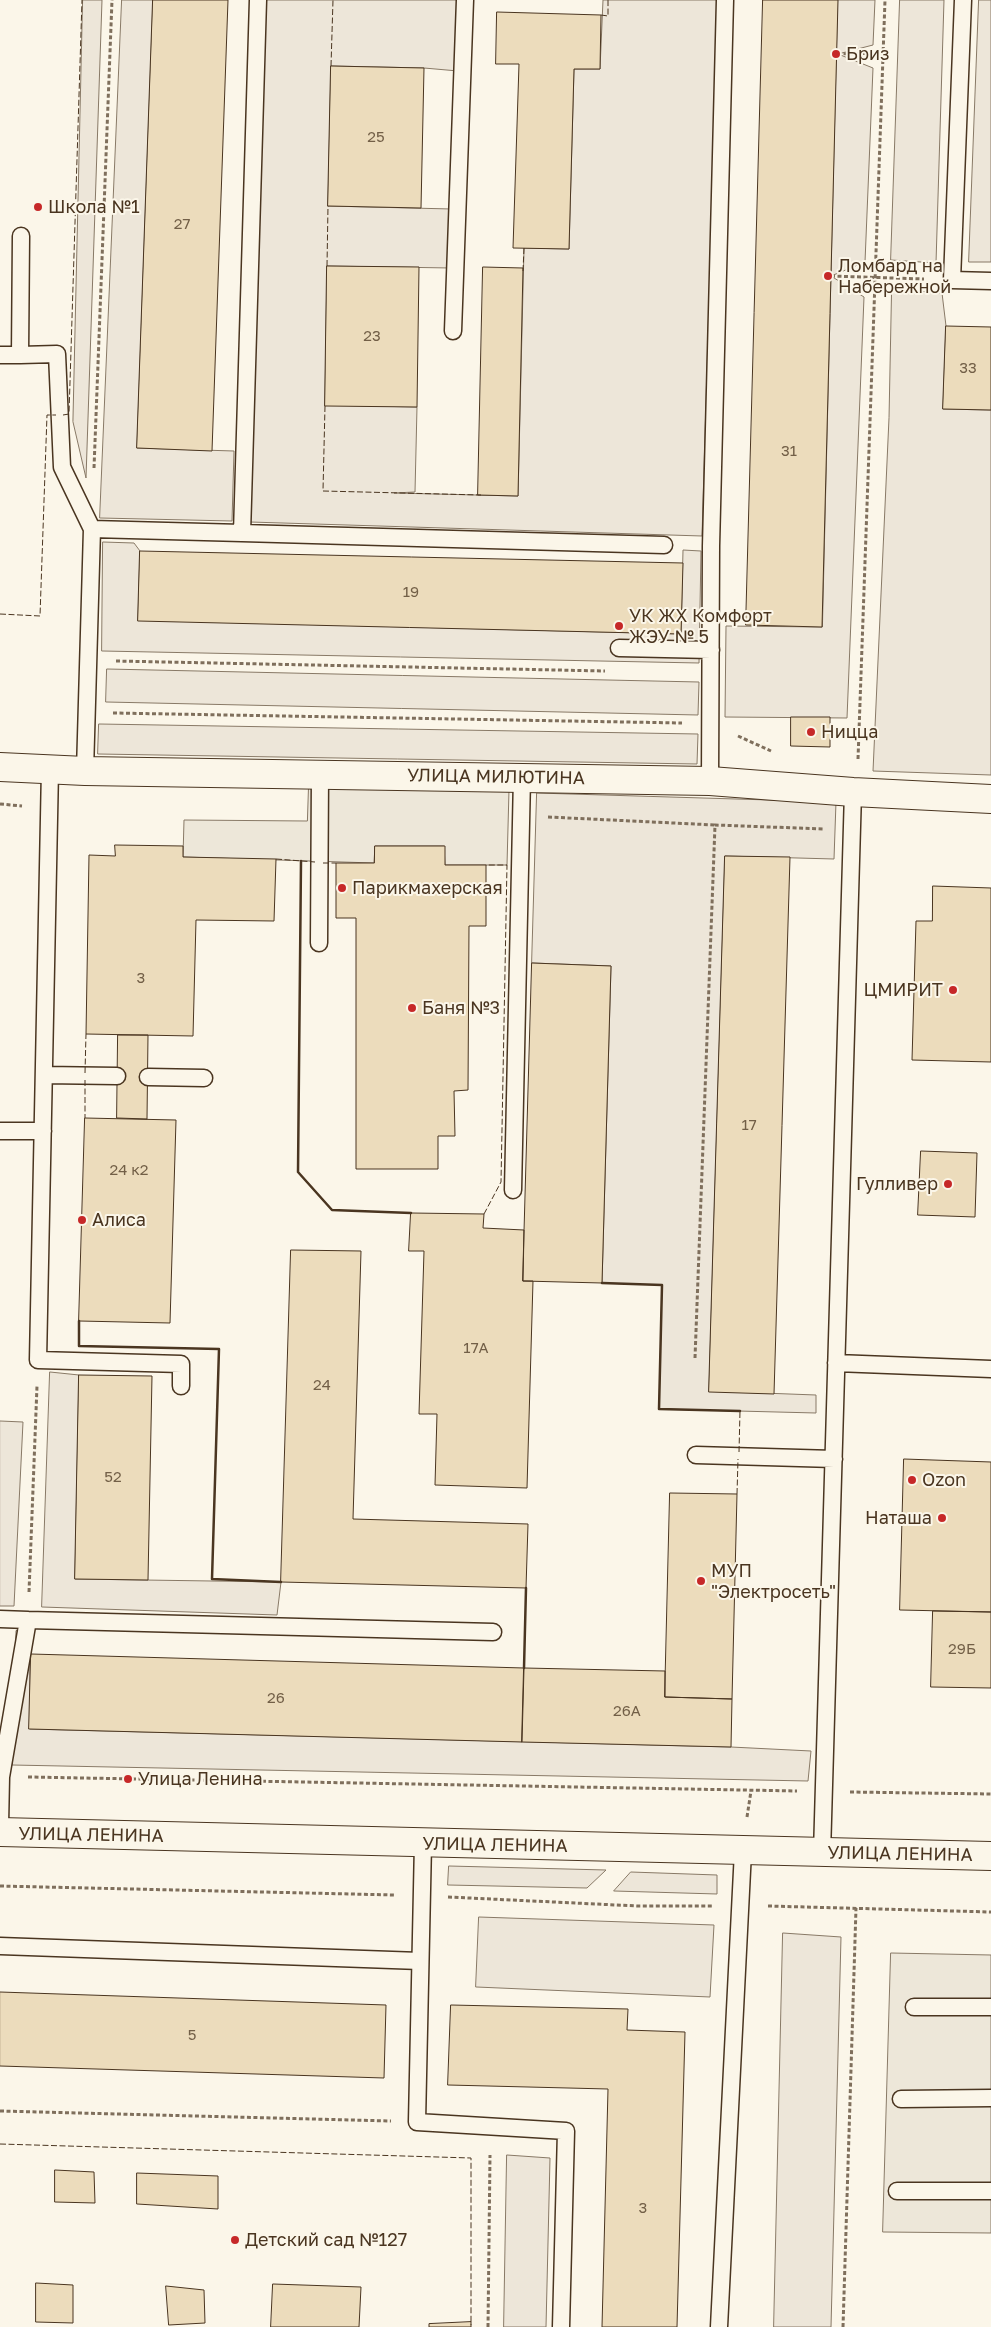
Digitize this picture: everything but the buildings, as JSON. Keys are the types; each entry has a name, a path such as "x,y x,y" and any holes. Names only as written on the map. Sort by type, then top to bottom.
{"street":[{"name":"УЛИЦА МИЛЮТИНА","path":"0,767 710,781 853,792 991,799"},
{"name":"УЛИЦА ЛЕНИНА","path":"0,1832 991,1856"}],"lane":[{"path":"242,533 258,0"},
{"path":"453,331 465,0"},
{"path":"710,781 711,546 725,0"},
{"path":"963,0 952,280 991,281"},
{"path":"20,355 21,236"},
{"path":"0,355 57,354 62,467 92,529 86,770"},
{"path":"92,529 664,545"},
{"path":"620,648 712,650"},
{"path":"50,769 38,1360 181,1364 181,1386"},
{"path":"319,943 320,774"},
{"path":"514,1190 522,777"},
{"path":"822,1853 853,792"},
{"path":"44,1075 117,1076"},
{"path":"148,1077 204,1078"},
{"path":"0,1131 43,1131"},
{"path":"836,1363 991,1368"},
{"path":"696,1455 834,1458"},
{"path":"0,1619 493,1632"},
{"path":"0,1825 1,1777 28,1620"},
{"path":"423,1843 417,2122 566,2131 561,2327"},
{"path":"719,2327 738,1906 743,1851"},
{"path":"0,1946 420,1961"},
{"path":"914,2007 991,2007"},
{"path":"902,2099 991,2098"},
{"path":"897,2191 991,2191"}],"path":[{"path":"94,469 112,0"},
{"path":"853,792 858,760 885,0"},
{"path":"837,54 882,53"},
{"path":"831,276 952,280"},
{"path":"89,661 612,671"},
{"path":"87,712 710,723 779,754"},
{"path":"538,816 832,829"},
{"path":"695,1358 715,825"},
{"path":"28,1620 38,1360"},
{"path":"1,1777 991,1794"},
{"path":"0,1886 421,1896 638,1906 856,1908 991,1912"},
{"path":"843,2327 856,1908"},
{"path":"0,2111 417,2122"},
{"path":"488,2327 490,2126"}],"shaded area":[{"path":"83,0 102,0 86,478 73,422"},
{"path":"122,0 153,0 137,448 234,451 232,521 100,518"},
{"path":"266,0 461,0 458,71 424,68 331,66 328,206 452,209 451,268 327,266 325,405 417,407 415,492 394,493 518,496 524,248 569,249 574,69 600,69 603,0 718,0 702,536 250,522"},
{"path":"838,0 875,0 873,45 838,54 873,68 865,262 831,276 864,297 847,718 725,717 726,626 822,627"},
{"path":"900,0 944,0 936,263 891,260"},
{"path":"979,0 991,0 991,262 969,262"},
{"path":"892,289 942,293 946,326 943,409 991,410 991,775 873,771 889,418"},
{"path":"103,542 134,543 140,551 138,620 681,634 683,550 701,551 699,663 102,651"},
{"path":"107,669 699,682 698,715 106,702"},
{"path":"99,724 698,734 697,764 98,754"},
{"path":"309,784 509,790 507,865 445,865 444,846 375,846 374,863 183,857 184,820 307,821"},
{"path":"537,793 836,802 834,859 725,856 709,1391 816,1395 816,1413 659,1409 662,1285 602,1283 611,966 532,963"},
{"path":"50,1372 79,1375 75,1579 281,1582 277,1615 42,1607"},
{"path":"0,1421 23,1422 14,1606 0,1606"},
{"path":"30,1630 30,1729 731,1747 811,1751 808,1781 12,1765 16,1631"},
{"path":"449,1866 606,1870 587,1888 448,1885"},
{"path":"631,1872 717,1875 717,1894 614,1891"},
{"path":"479,1917 714,1925 710,1997 476,1987"},
{"path":"783,1933 841,1937 831,2327 774,2327"},
{"path":"891,1953 991,1955 991,2233 883,2232"},
{"path":"507,2155 550,2158 546,2327 504,2327"}],"fence":[{"path":"63,415 69,414 82,0"},
{"path":"331,66 333,0"},
{"path":"601,15 608,16 608,0"},
{"path":"327,266 328,206"},
{"path":"523,271 524,248"},
{"path":"325,406 323,491 481,495"},
{"path":"0,614 40,616 47,415 56,415"},
{"path":"276,859 315,862"},
{"path":"323,863 336,863"},
{"path":"484,1214 501,1182 507,865 486,865"},
{"path":"85,1073 86,1034"},
{"path":"85,1080 85,1118"},
{"path":"739,1452 740,1411"},
{"path":"737,1494 738,1459"},
{"path":"0,2144 471,2158 471,2325"}],"wall":[{"path":"301,861 298,1172 332,1210 411,1213"},
{"path":"602,1283 662,1285 659,1409 740,1411"},
{"path":"79,1321 79,1346 219,1349 212,1579 281,1582"},
{"path":"524,1668 526,1588"}],"place":[{"name":"Бриз","path":"836,54"},
{"name":"Школа №1","path":"38,207"},
{"name":"Ломбард на Набережной","path":"828,276"},
{"name":"УК ЖХ Комфорт ЖЭУ № 5","path":"619,626"},
{"name":"Ницца","path":"811,732"},
{"name":"Парикмахерская","path":"342,888"},
{"name":"ЦМИРИТ","path":"953,990"},
{"name":"Баня №3","path":"412,1008"},
{"name":"Гулливер","path":"948,1184"},
{"name":"Алиса","path":"82,1220"},
{"name":"Ozon","path":"912,1480"},
{"name":"Наташа","path":"942,1518"},
{"name":"МУП \"Электросеть\"","path":"701,1581"},
{"name":"Улица Ленина","path":"128,1779"},
{"name":"Детский сад №127","path":"235,2240"}]}
